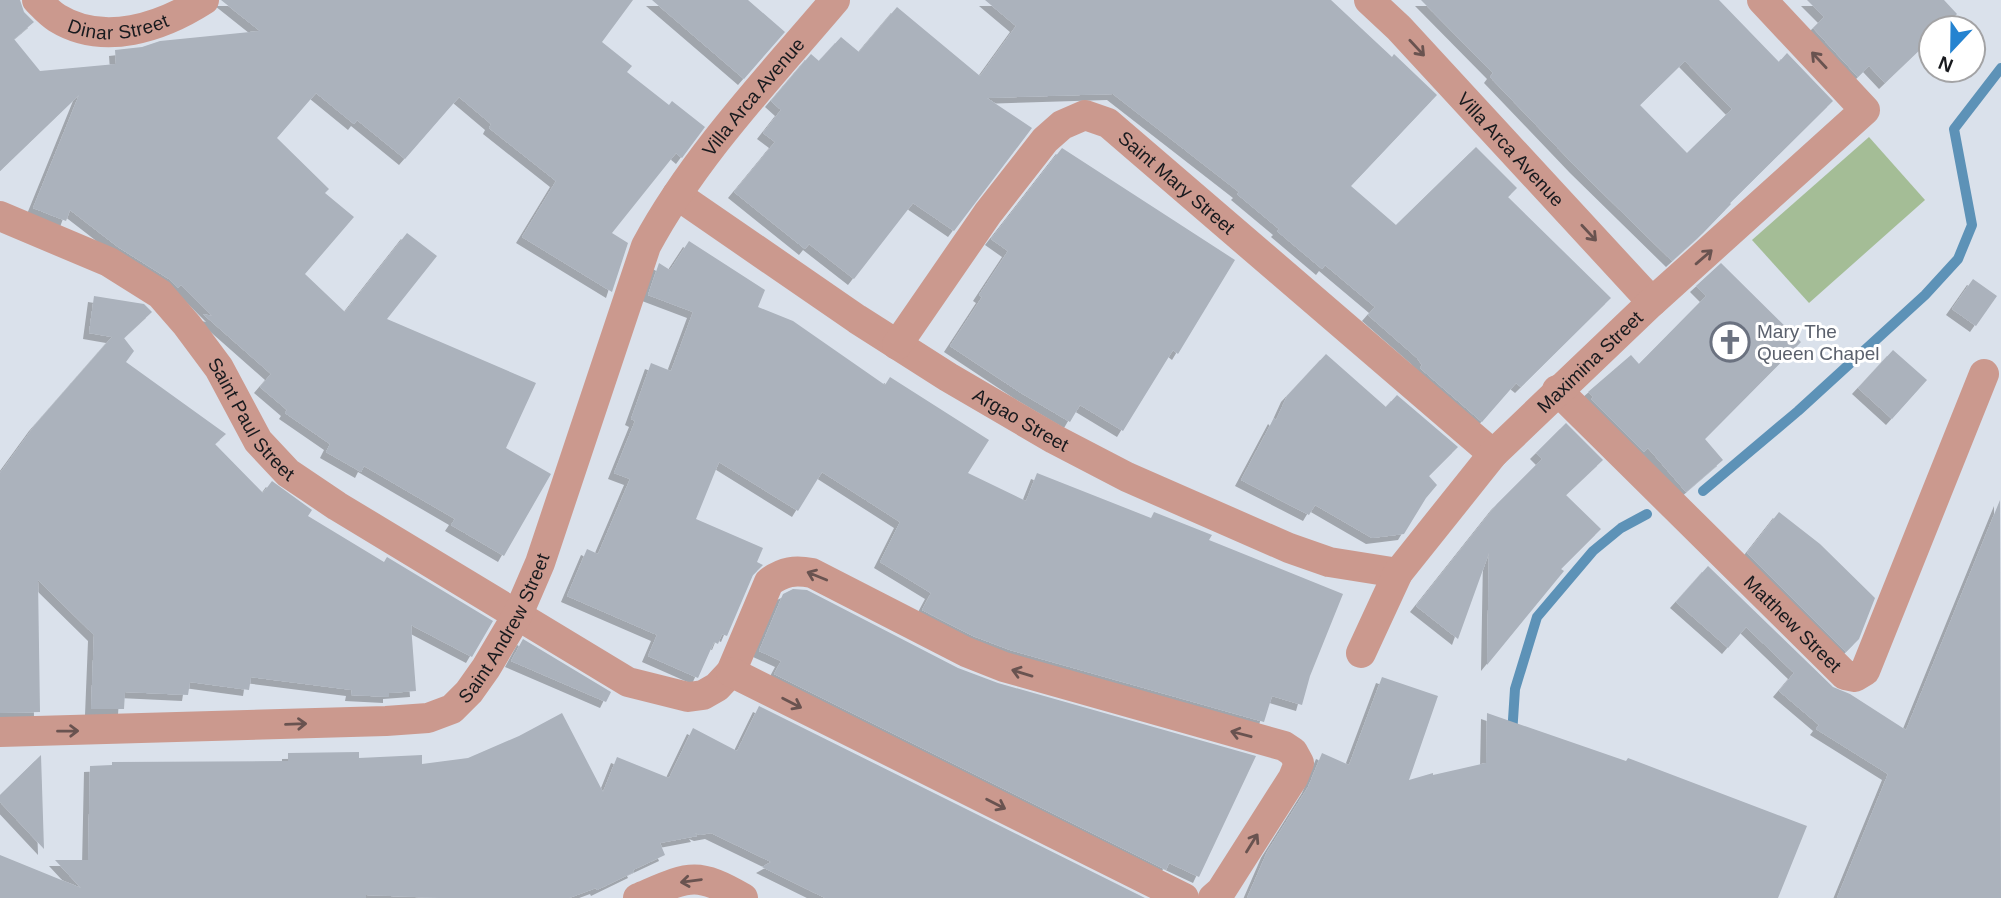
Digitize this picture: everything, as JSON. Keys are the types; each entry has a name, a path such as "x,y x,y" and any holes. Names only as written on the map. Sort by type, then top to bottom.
{"street":[{"name":"Dinar Street","path":"37,0 54,17 74,27 95,32 133,31 167,22 204,0"},
{"name":"Villa Arca Avenue","path":"677,195 746,104 835,0"},
{"name":"Villa Arca Avenue","path":"1369,0 1399,28 1653,302"},
{"name":"Maximina Street","path":"1361,653 1398,573 1493,454 1557,390 1865,110 1762,0"},
{"name":"Saint Mary Street","path":"897,345 988,213 1045,139 1062,125 1084,115 1108,123 1493,454"},
{"name":"Argao Street","path":"677,195 897,345 1054,439 1127,477 1290,548 1329,562 1398,573"},
{"name":"Saint Andrew Street","path":"0,732 428,718 452,709 470,692 518,614 540,563 646,246 677,195"},
{"name":"Saint Paul Street","path":"0,216 109,262 160,294 219,368 258,441 288,473 337,506 628,682 688,697 702,695 717,687 731,672"},
{"name":"Matthew Street","path":"1557,390 1845,674 1855,677 1865,671 1984,374"},
{"path":"1184,898 731,672 769,582 780,574 795,570 813,573 966,652 1004,667 1284,746 1293,752 1298,764 1293,778 1221,891 1213,898"},
{"path":"638,898 693,878 720,885 743,898"}],"green space":[{"path":"1869,137 1925,200 1809,303 1752,240"}],"building":[{"path":"0,0 20,0 24,12 34,22 14,39 40,71 116,64 115,50 142,47 160,41 260,31 221,0 633,0 602,42 632,66 627,72 669,105 672,101 705,127 682,158 676,153 612,233 628,243 612,292 522,237 556,181 489,128 491,124 459,97 405,159 357,120 354,124 316,93 277,138 329,189 325,193 354,217 305,274 345,312 407,233 437,256 387,319 536,383 506,448 551,474 504,556 451,525 455,519 364,466 361,472 326,452 330,444 285,413 287,410 260,387 271,374 203,314 212,316 181,285 178,288 70,210 66,221 33,208 79,95 0,171"},
{"path":"652,0 748,0 785,32 744,79"},
{"path":"985,0 1331,0 1437,95 1351,186 1396,225 1476,147 1517,188 1508,197 1611,298 1521,387 1516,383 1482,422 1420,368 1422,365 1417,358 1368,315 1375,307 1325,265 1322,269 1237,194 1239,192 1113,94 987,98 1032,128 954,231 913,203 854,279 809,244 805,249 734,192 775,142 763,133 781,110 771,101 811,54 819,61 841,37 859,52 897,7 980,76 1016,26"},
{"path":"1421,0 1719,0 1779,62 1787,53 1833,101 1672,261 1576,167 1490,77 1493,73","holes":["1685,61 1732,109 1687,153 1640,105"]},
{"path":"1807,0 1944,0 1957,14 1917,14 1917,52 1885,83 1869,66 1858,77 1813,28 1824,17"},
{"path":"1062,148 1235,260 1178,354 1173,350 1123,431 1080,405 1070,422 950,346 1008,251 991,239"},
{"path":"689,241 765,290 758,307 793,321 885,385 890,377 989,440 968,473 1026,501 1037,473 1151,518 1154,512 1212,535 1209,540 1343,594 1310,676 1302,705 1272,696 1264,722 1010,650 973,636 922,610 931,593 880,562 900,522 822,472 798,511 719,462 696,519 763,548 757,562 763,565 753,575 727,636 722,634 718,644 714,642 698,678 648,656 657,635 567,596 587,549 598,554 630,479 614,473 635,421 631,419 651,363 671,371 693,312 648,295 659,263 670,270"},
{"path":"1721,263 1801,342 1705,439 1723,460 1686,492 1648,448 1644,452 1591,399 1593,397 1588,392 1631,355 1639,364 1706,296 1696,286"},
{"path":"1973,279 1997,296 1976,326 1952,309"},
{"path":"94,296 144,304 152,312 124,338 134,351 126,362 226,434 215,444 263,493 272,481 312,510 308,516 384,562 387,557 493,621 472,657 411,625 416,691 389,693 389,697 351,695 352,690 251,677 249,690 190,682 188,695 125,692 124,709 91,709 94,635 38,580 40,712 0,713 0,473 35,425 112,337 89,333"},
{"path":"1893,350 1927,380 1892,419 1858,388"},
{"path":"1326,354 1386,407 1397,395 1458,447 1429,476 1437,485 1404,534 1372,538 1315,505 1309,515 1241,480 1287,396"},
{"path":"1566,423 1603,460 1566,495 1601,529 1561,569 1564,571 1487,665 1489,553 1458,639 1416,606 1497,504 1542,459 1536,453"},
{"path":"2000,500 2001,898 1837,898 1888,774 1816,729 1819,725 1779,691 1794,673 1746,627 1728,648 1676,602 1708,566 1833,687 1850,694 1906,730"},
{"path":"1779,512 1820,544 1875,598 1859,639 1846,652 1747,553"},
{"path":"793,589 807,590 958,668 998,683 1256,756 1199,877 1169,863 1166,870 774,674 781,661 759,651 783,594"},
{"path":"523,639 611,692 606,702 511,661"},
{"path":"1382,677 1438,696 1409,780 1486,763 1487,713 1626,761 1628,758 1807,826 1778,898 1247,898 1267,852 1308,787 1322,753 1349,765"},
{"path":"759,706 1145,898 825,898 762,867 771,862 711,833 695,833 697,836 660,843 665,855 597,890 596,888 569,898 366,895 366,898 0,898 0,855 81,888 55,860 88,860 90,766 112,765 112,762 288,761 288,753 359,752 359,758 422,755 422,764 468,758 519,736 562,713 603,792 617,757 669,778 693,728 737,751"},
{"path":"41,755 44,849 0,802 0,795"}],"waterway":[{"path":"1703,491 1798,411 1925,295 1958,259 1972,225 1954,129 2001,68"},
{"path":"1512,735 1515,689 1537,617 1593,551 1621,528 1647,514"}],"place":[{"name":"Mary The Queen Chapel","path":"1730,342"}]}
